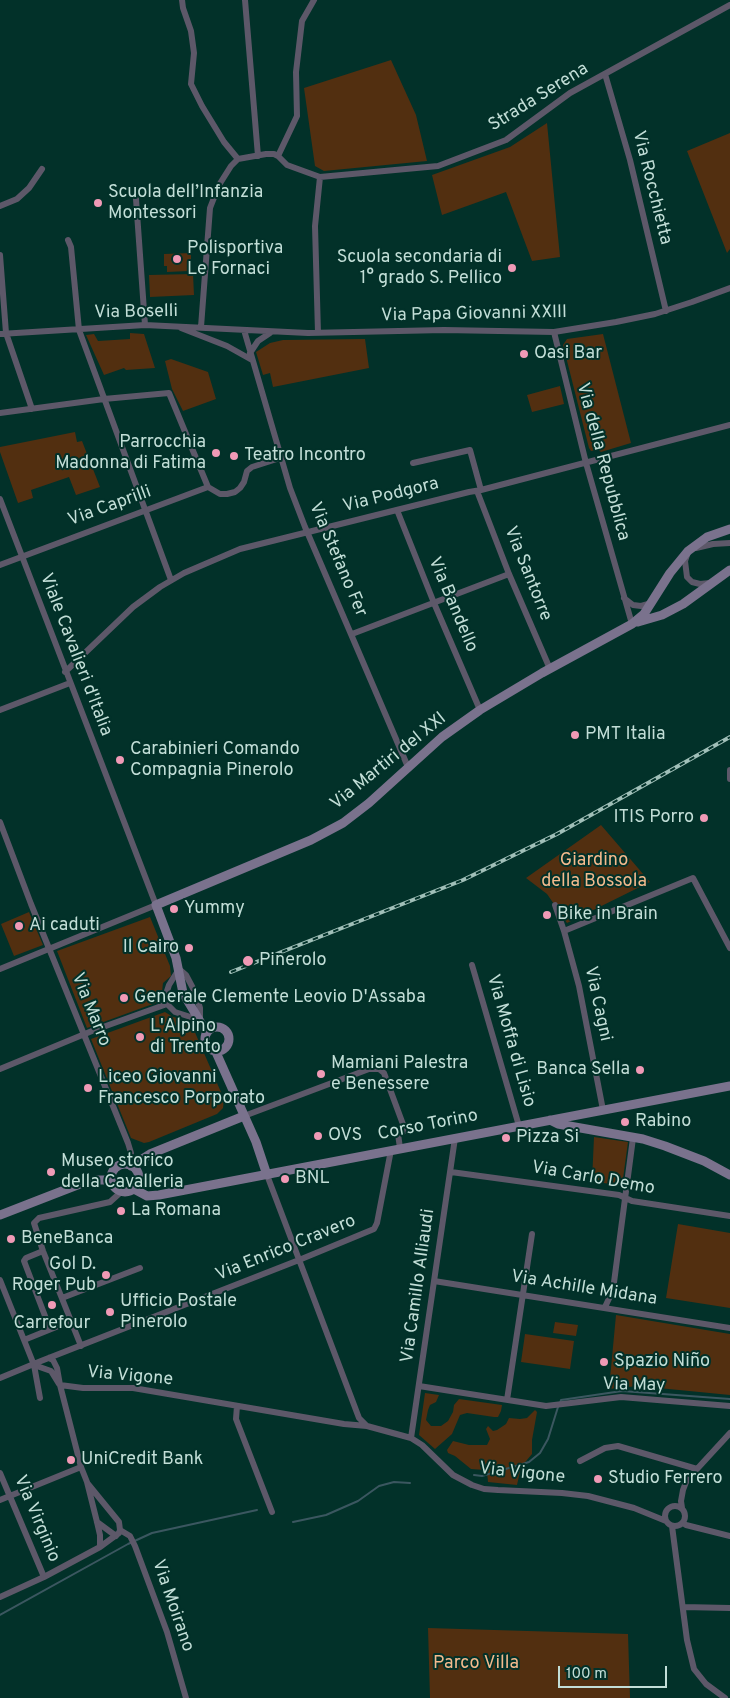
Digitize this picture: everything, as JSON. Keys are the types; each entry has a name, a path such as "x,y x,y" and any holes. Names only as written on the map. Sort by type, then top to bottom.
{"street":[{"path":"182,0 191,31 194,54 192,84 202,106 224,142 238,159"},
{"path":"245,0 258,156"},
{"path":"278,156 297,116 296,72 302,21 314,0"},
{"name":"Strada Serena","path":"320,177 438,166 506,140 570,93 730,5"},
{"name":"Via Rocchietta","path":"605,74 630,160 666,311"},
{"path":"201,327 210,208 219,185 231,166 238,159 270,153 278,156 287,165 320,177 315,226 318,333"},
{"path":"0,206 17,200 29,188 42,169"},
{"path":"136,198 145,325"},
{"path":"68,240 72,247 79,330 171,580"},
{"path":"0,255 3,334 32,409"},
{"name":"Via Papa Giovanni XXIII","path":"272,332 318,333 444,330 554,332 616,322 666,311 730,288"},
{"path":"722,292 730,293"},
{"name":"Via Boselli","path":"3,334 145,325 272,332"},
{"path":"175,326 227,346 252,360"},
{"name":"Via Stefano Fer","path":"244,330 290,488 408,767"},
{"path":"250,353 262,337 272,332"},
{"name":"Via della Repubblica","path":"554,332 586,464 632,624"},
{"path":"0,413 104,399 169,393 208,487 220,494 234,492 240,488 247,471 252,467 280,458"},
{"name":"Via Podgora","path":"65,672 133,607 171,580 240,549 586,464 730,425"},
{"name":"Via Podgora","path":"413,463 470,450 479,491"},
{"name":"Via Caprilli","path":"0,565 208,487"},
{"name":"Via Santorre","path":"479,491 509,574 550,668"},
{"name":"Viale Cavalieri d'Italia","path":"0,498 65,672 156,905"},
{"name":"Via Bandello","path":"398,510 434,603 480,710"},
{"name":"Via Martiri del XXI","path":"632,624 644,614 670,573 688,551 707,537 730,529"},
{"path":"710,584 692,582 687,577 685,562 688,551 707,545 730,543"},
{"name":"Via Martiri del XXI","path":"156,905 311,840 343,823 369,803 442,737 480,710 550,668 632,624 662,615 683,604 730,570"},
{"path":"352,634 509,574"},
{"path":"624,598 634,605 641,606 653,602"},
{"path":"0,710 70,683"},
{"path":"730,770 730,778"},
{"name":"Via Marro","path":"0,822 129,1146 130,1157 128,1165"},
{"path":"564,931 693,878 730,948"},
{"path":"0,969 156,905 179,969 183,993 207,1033 207,1044 215,1050 244,1116 359,1418 367,1426"},
{"name":"Via Cagni","path":"555,905 579,986 603,1110"},
{"name":"Via Moffa di Lisio","path":"472,965 519,1126"},
{"path":"179,969 169,985 166,996 167,1004 175,1012 200,1020"},
{"path":"0,1069 167,1004"},
{"path":"207,1033 213,1028 220,1028 226,1031 228,1036 226,1047 215,1050"},
{"path":"121,1192 114,1187 111,1180 113,1171 120,1166 128,1165 150,1154 244,1116 369,1069 379,1069 384,1073 404,1127 403,1132 398,1134 396,1149"},
{"name":"Corso Torino","path":"134,1189 147,1196 159,1195 730,1086"},
{"path":"550,1120 558,1124 634,1138 686,1154 730,1175"},
{"name":"Via Camillo Alliaudi","path":"411,1438 455,1138"},
{"path":"604,1307 613,1290 634,1138"},
{"name":"Via Enrico Cravero","path":"0,1378 374,1229 396,1149"},
{"path":"81,1346 34,1227 35,1221 39,1218 110,1202 121,1192 134,1189 138,1177 135,1169 128,1165"},
{"name":"Via Carlo Demo","path":"451,1172 625,1197 632,1201 730,1216"},
{"path":"0,1215 80,1184 98,1180 111,1180"},
{"path":"507,1400 532,1234"},
{"path":"43,1251 26,1258 24,1261 50,1329"},
{"path":"62,1298 140,1268"},
{"path":"0,1280 34,1365 40,1398"},
{"name":"Via Achille Midana","path":"434,1281 730,1328"},
{"path":"24,1340 71,1321"},
{"path":"49,1370 49,1358 54,1360 58,1368 60,1385 81,1467 98,1522 100,1547"},
{"path":"34,1365 53,1373 60,1385"},
{"name":"Via Vigone","path":"60,1385 83,1388 133,1388 344,1424 367,1426 411,1438 422,1445 453,1475 484,1489 588,1496 651,1514 669,1523"},
{"name":"Via May","path":"419,1386 546,1406 621,1397 730,1406"},
{"path":"237,1406 236,1419 272,1512"},
{"path":"344,1424 352,1423 359,1418"},
{"path":"669,1523 678,1526 683,1523 686,1517 680,1505 686,1482 730,1433"},
{"path":"580,1461 605,1448 618,1446 697,1469"},
{"path":"0,1500 81,1467"},
{"name":"Via Virginio","path":"0,1473 44,1577"},
{"path":"0,1597 44,1577 100,1547 116,1536 120,1530 116,1518 87,1482"},
{"path":"680,1505 670,1507 666,1512 687,1640 694,1669 706,1684 725,1698"},
{"name":"Via Vigone","path":"651,1514 666,1512"},
{"path":"98,1522 116,1536"},
{"path":"683,1523 730,1536"},
{"name":"Via Moirano","path":"120,1530 130,1536 135,1546 167,1632 186,1698"},
{"path":"683,1607 730,1608"}],"green space":[{"path":"391,60 416,115 427,161 324,171 315,166 304,88"},
{"path":"547,123 560,257 532,261 506,192 442,215 432,175 510,147"},
{"path":"730,133 730,249 727,253 687,151"},
{"name":"Polisportiva Le Fornaci","path":"191,253 191,264 188,265 189,271 167,272 167,266 164,266 164,254"},
{"path":"193,274 194,295 150,297 149,275"},
{"path":"130,333 144,334 155,368 126,370 124,368 104,375 86,335 94,334 98,341 130,339"},
{"path":"603,334 631,443 601,452 598,450 591,451 589,448 563,345 567,339"},
{"path":"365,339 369,368 273,387 270,373 263,375 256,352 270,343 283,340"},
{"path":"171,359 208,372 216,399 183,411 172,389 165,361"},
{"path":"560,386 564,404 532,412 527,395"},
{"path":"75,432 77,442 82,441 100,487 76,495 69,477 31,490 33,498 18,503 0,452 0,447"},
{"name":"Giardino della Bossola","path":"601,825 650,882 567,923 547,894 526,878"},
{"path":"29,912 43,945 14,956 1,924"},
{"path":"150,917 170,966 171,976 163,983 161,1001 87,1028 57,951"},
{"path":"165,1012 173,1017 190,1021 224,1099 223,1108 217,1114 144,1143 131,1138 91,1039"},
{"path":"594,1137 628,1142 622,1186 592,1181"},
{"path":"678,1224 730,1233 730,1308 666,1298"},
{"path":"616,1315 730,1334 730,1395 638,1386 609,1389"},
{"path":"555,1322 578,1325 576,1336 553,1333"},
{"path":"525,1334 574,1341 570,1369 521,1362"},
{"path":"425,1393 439,1395 436,1402 430,1405 428,1410 426,1420 431,1426 441,1426 448,1421 453,1412 454,1405 459,1399 502,1405 501,1411 498,1417 467,1413 460,1415 452,1434 435,1449 419,1435"},
{"path":"535,1410 537,1412 532,1440 532,1454 521,1467 517,1485 488,1482 485,1470 471,1469 455,1456 448,1453 447,1450 453,1441 469,1445 487,1445 490,1439 486,1429 488,1426 493,1431 497,1430 506,1424 509,1418 527,1418"},
{"name":"Parco Villa","path":"428,1628 628,1634 630,1698 430,1698"}],"waterway":[{"path":"560,1403 561,1400 622,1391 730,1399"},
{"path":"474,1475 482,1476 529,1462 540,1453 548,1439 558,1407"},
{"path":"293,1522 326,1515 358,1501 379,1486 394,1482 410,1483"},
{"path":"0,1615 128,1544 152,1533 257,1510"}],"railway":[{"path":"231,972 463,880 557,834 730,737"}],"place":[{"name":"Scuola dell’Infanzia Montessori","path":"98,203"},
{"name":"Polisportiva Le Fornaci","path":"177,259"},
{"name":"Scuola secondaria di 1° grado S. Pellico","path":"512,268"},
{"name":"Oasi Bar","path":"524,354"},
{"name":"Parrocchia Madonna di Fatima","path":"216,453"},
{"name":"Teatro Incontro","path":"234,456"},
{"name":"PMT Italia","path":"575,735"},
{"name":"Carabinieri Comando Compagnia Pinerolo","path":"120,760"},
{"name":"ITIS Porro","path":"704,818"},
{"name":"Yummy","path":"174,909"},
{"name":"Bike in Brain","path":"547,915"},
{"name":"Ai caduti","path":"19,926"},
{"name":"Il Cairo","path":"189,948"},
{"name":"Pinerolo","path":"248,961"},
{"name":"Generale Clemente Leovio D'Assaba","path":"124,998"},
{"name":"L'Alpino di Trento","path":"140,1037"},
{"name":"Banca Sella","path":"640,1070"},
{"name":"Mamiani Palestra e Benessere","path":"321,1074"},
{"name":"Liceo Giovanni Francesco Porporato","path":"88,1088"},
{"name":"Rabino","path":"625,1122"},
{"name":"OVS","path":"318,1136"},
{"name":"Pizza Si","path":"506,1138"},
{"name":"Museo storico della Cavalleria","path":"51,1172"},
{"name":"BNL","path":"285,1179"},
{"name":"La Romana","path":"121,1211"},
{"name":"BeneBanca","path":"11,1239"},
{"name":"Gol D. Roger Pub","path":"106,1275"},
{"name":"Carrefour","path":"52,1305"},
{"name":"Ufficio Postale Pinerolo","path":"110,1312"},
{"name":"Spazio Niño","path":"604,1362"},
{"name":"UniCredit Bank","path":"71,1460"},
{"name":"Studio Ferrero","path":"598,1479"}]}
